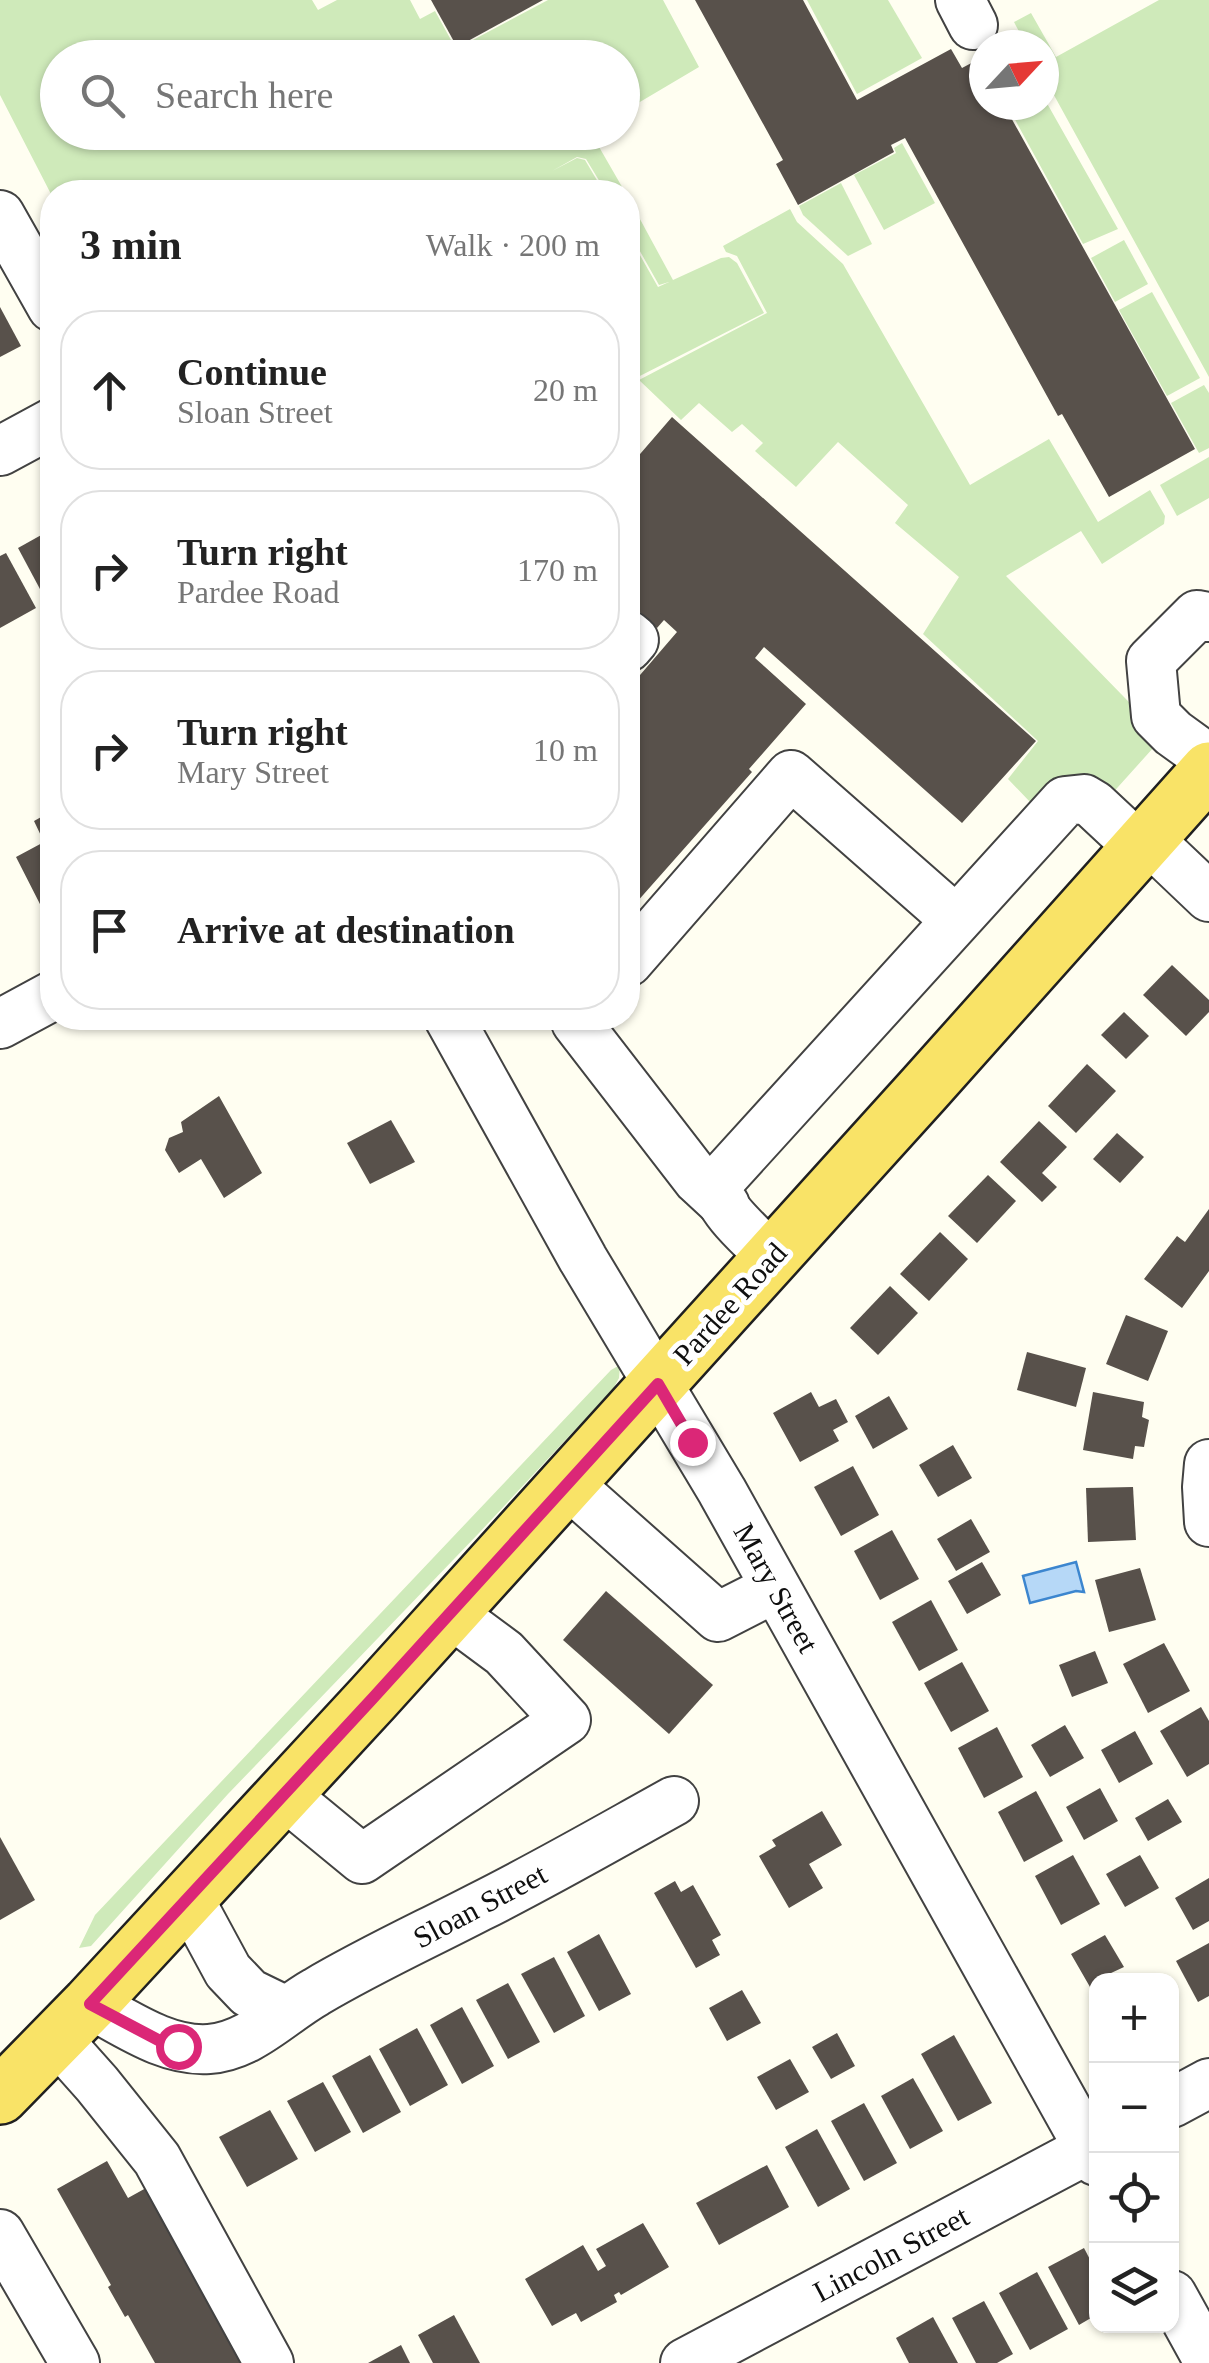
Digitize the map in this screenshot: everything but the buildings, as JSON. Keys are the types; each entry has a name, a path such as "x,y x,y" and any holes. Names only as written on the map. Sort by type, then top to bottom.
{"main road":[{"name":"Pardee Road","path":"0,2096 188,1897 658,1384 1209,770"}],"street":[{"path":"0,215 40,286"},
{"path":"0,451 40,429"},
{"path":"1209,617 1198,615 1152,661 1156,716 1173,734 1209,759"},
{"path":"640,948 792,775 956,920"},
{"path":"724,1206 718,1184 724,1176 1065,801 1084,799 1094,805 1209,896"},
{"path":"0,1024 40,1002"},
{"name":"Mary Street","path":"456,1030 1089,2143"},
{"path":"584,1030 698,1180 772,1257"},
{"path":"1209,1464 1209,1522"},
{"path":"567,1483 718,1617 776,1588"},
{"path":"282,1794 362,1860 566,1720 504,1653 450,1612"},
{"name":"Sloan Street","path":"73,2021 184,2048 226,2046 247,2038 315,1992 674,1801"},
{"path":"188,1897 228,1972 250,1992 286,2011"},
{"path":"73,2021 97,2084 157,2159 269,2363"},
{"path":"1179,2100 1209,2083"},
{"name":"Lincoln Street","path":"685,2363 1092,2153"},
{"path":"0,2234 75,2363"},
{"path":"1179,2308 1209,2362"}],"green space":[{"path":"0,0 312,0 318,10 337,0 410,0 420,19 435,11 451,40 40,40 40,150 601,150 618,180 599,180 586,159 577,157 552,171 577,158 585,160 597,180 44,180 0,95"},
{"path":"548,0 663,0 699,67 640,102 640,40 473,40"},
{"path":"807,0 888,0 922,58 857,94"},
{"path":"1159,0 1209,0 1209,377 1059,104 1059,55"},
{"path":"1031,13 1041,30 1018,30 1014,22"},
{"path":"1015,120 1056,120 1118,229 1083,244"},
{"path":"902,143 935,203 884,230 854,175 896,153 894,148"},
{"path":"841,183 872,244 848,256 803,215 799,206"},
{"path":"790,209 797,222 843,264 970,485 1049,439 1098,522 1150,490 1165,516 1164,524 1102,564 1081,531 1006,576 1163,737 1109,797 1077,781 1054,781 1031,803 1008,779 1038,741 923,634 959,577 895,523 908,505 838,442 796,487 755,451 763,443 742,424 732,432 699,403 681,420 640,381 767,313 737,256 726,252 723,246"},
{"path":"640,219 673,280 729,257 737,263 764,313 640,376 640,255 658,287 669,282 659,285 640,251"},
{"path":"1124,240 1148,284 1115,302 1091,258"},
{"path":"1152,292 1200,378 1167,396 1119,310"},
{"path":"1204,385 1209,393 1209,448 1199,453 1171,403"},
{"path":"1209,457 1209,498 1177,516 1160,485"},
{"path":"620,1365 613,1389 228,1794 91,1946 79,1948 95,1915 611,1370"}],"water":[{"path":"1076,1562 1084,1592 1030,1603 1023,1576"}],"route":[{"path":"178,2046 162,2042 90,2004 658,1384 692,1442"}]}
